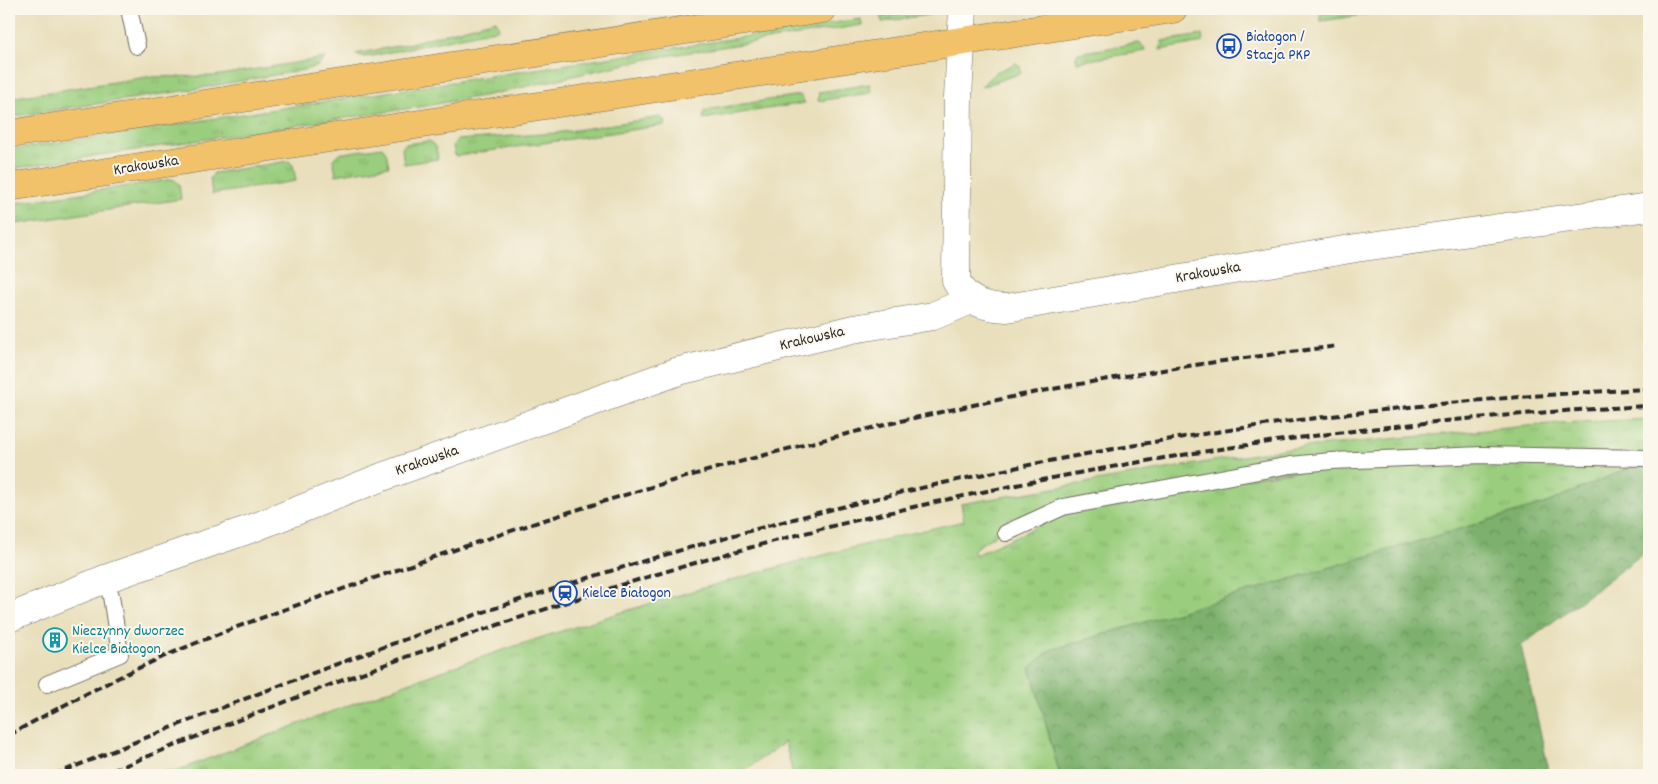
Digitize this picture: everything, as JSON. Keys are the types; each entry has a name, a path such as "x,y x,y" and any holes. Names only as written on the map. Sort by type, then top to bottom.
{"main road":[{"path":"9,134 823,9"},
{"name":"Krakowska","path":"9,187 1173,9"}],"street":[{"path":"962,9 958,96 956,281 961,292 971,300"},
{"name":"Krakowska","path":"9,618 105,580 253,528 382,477 679,371 852,329 934,316 971,300 991,307 1007,308 1356,248 1649,207"}],"lane":[{"path":"129,9 137,46"},
{"path":"1006,533 1063,507 1291,465 1331,461 1483,455 1649,458"},
{"path":"47,684 120,654 111,596 105,580"}],"green space":[{"path":"930,9 934,11 933,14 882,22 881,17"},
{"path":"1339,9 1403,9 1321,21 1320,14"},
{"path":"861,19 862,25 653,58 488,95 9,169 9,150"},
{"path":"496,20 499,29 372,56 365,57 355,54 403,45"},
{"path":"1202,35 1203,42 1160,50 1162,41"},
{"path":"1139,43 1144,47 1145,51 1077,62 1076,57 1078,53"},
{"path":"325,58 318,66 303,70 196,89 9,117 9,98 147,77 214,76"},
{"path":"1016,63 1020,66 1021,73 981,87 994,73"},
{"path":"870,84 871,93 818,101 819,92"},
{"path":"800,95 805,103 703,119 705,110"},
{"path":"660,117 664,120 665,125 455,156 453,146 457,140 556,133"},
{"path":"429,141 436,147 438,159 404,164 402,149 405,144"},
{"path":"382,147 386,152 389,166 336,175 333,159 338,154"},
{"path":"289,161 293,165 296,181 212,194 210,179 214,173"},
{"path":"173,179 179,184 181,199 9,225 9,204"},
{"path":"1649,419 1649,454 1408,455 1062,502 998,533 974,549 975,555 1069,512 1180,489 1331,466 1643,462 1544,504 1031,668 1060,775 793,775 785,742 738,775 135,775 141,772 176,771 438,672 658,601 902,535 964,521 961,504 1284,449 1560,423"},
{"path":"1643,462 1649,462 1649,549 1521,646 1550,775 1060,775 1030,668 1050,650 1544,504"}],"railway":[{"path":"9,735 125,675 221,633 487,539 581,508 676,480 771,453 963,407 1157,371 1337,346"},
{"path":"54,775 286,683 441,627 599,575 797,518 917,489 1038,463 1159,441 1403,408 1526,396 1649,389"},
{"path":"102,775 402,658 606,590 709,559 813,531 918,506 1099,469 1281,440 1465,419 1649,406"}],"place":[{"name":"Białogon / Stacja PKP","path":"1229,46"},
{"name":"Kielce Białogon","path":"565,593"},
{"name":"Nieczynny dworzec Kielce Białogon","path":"55,640"}]}
